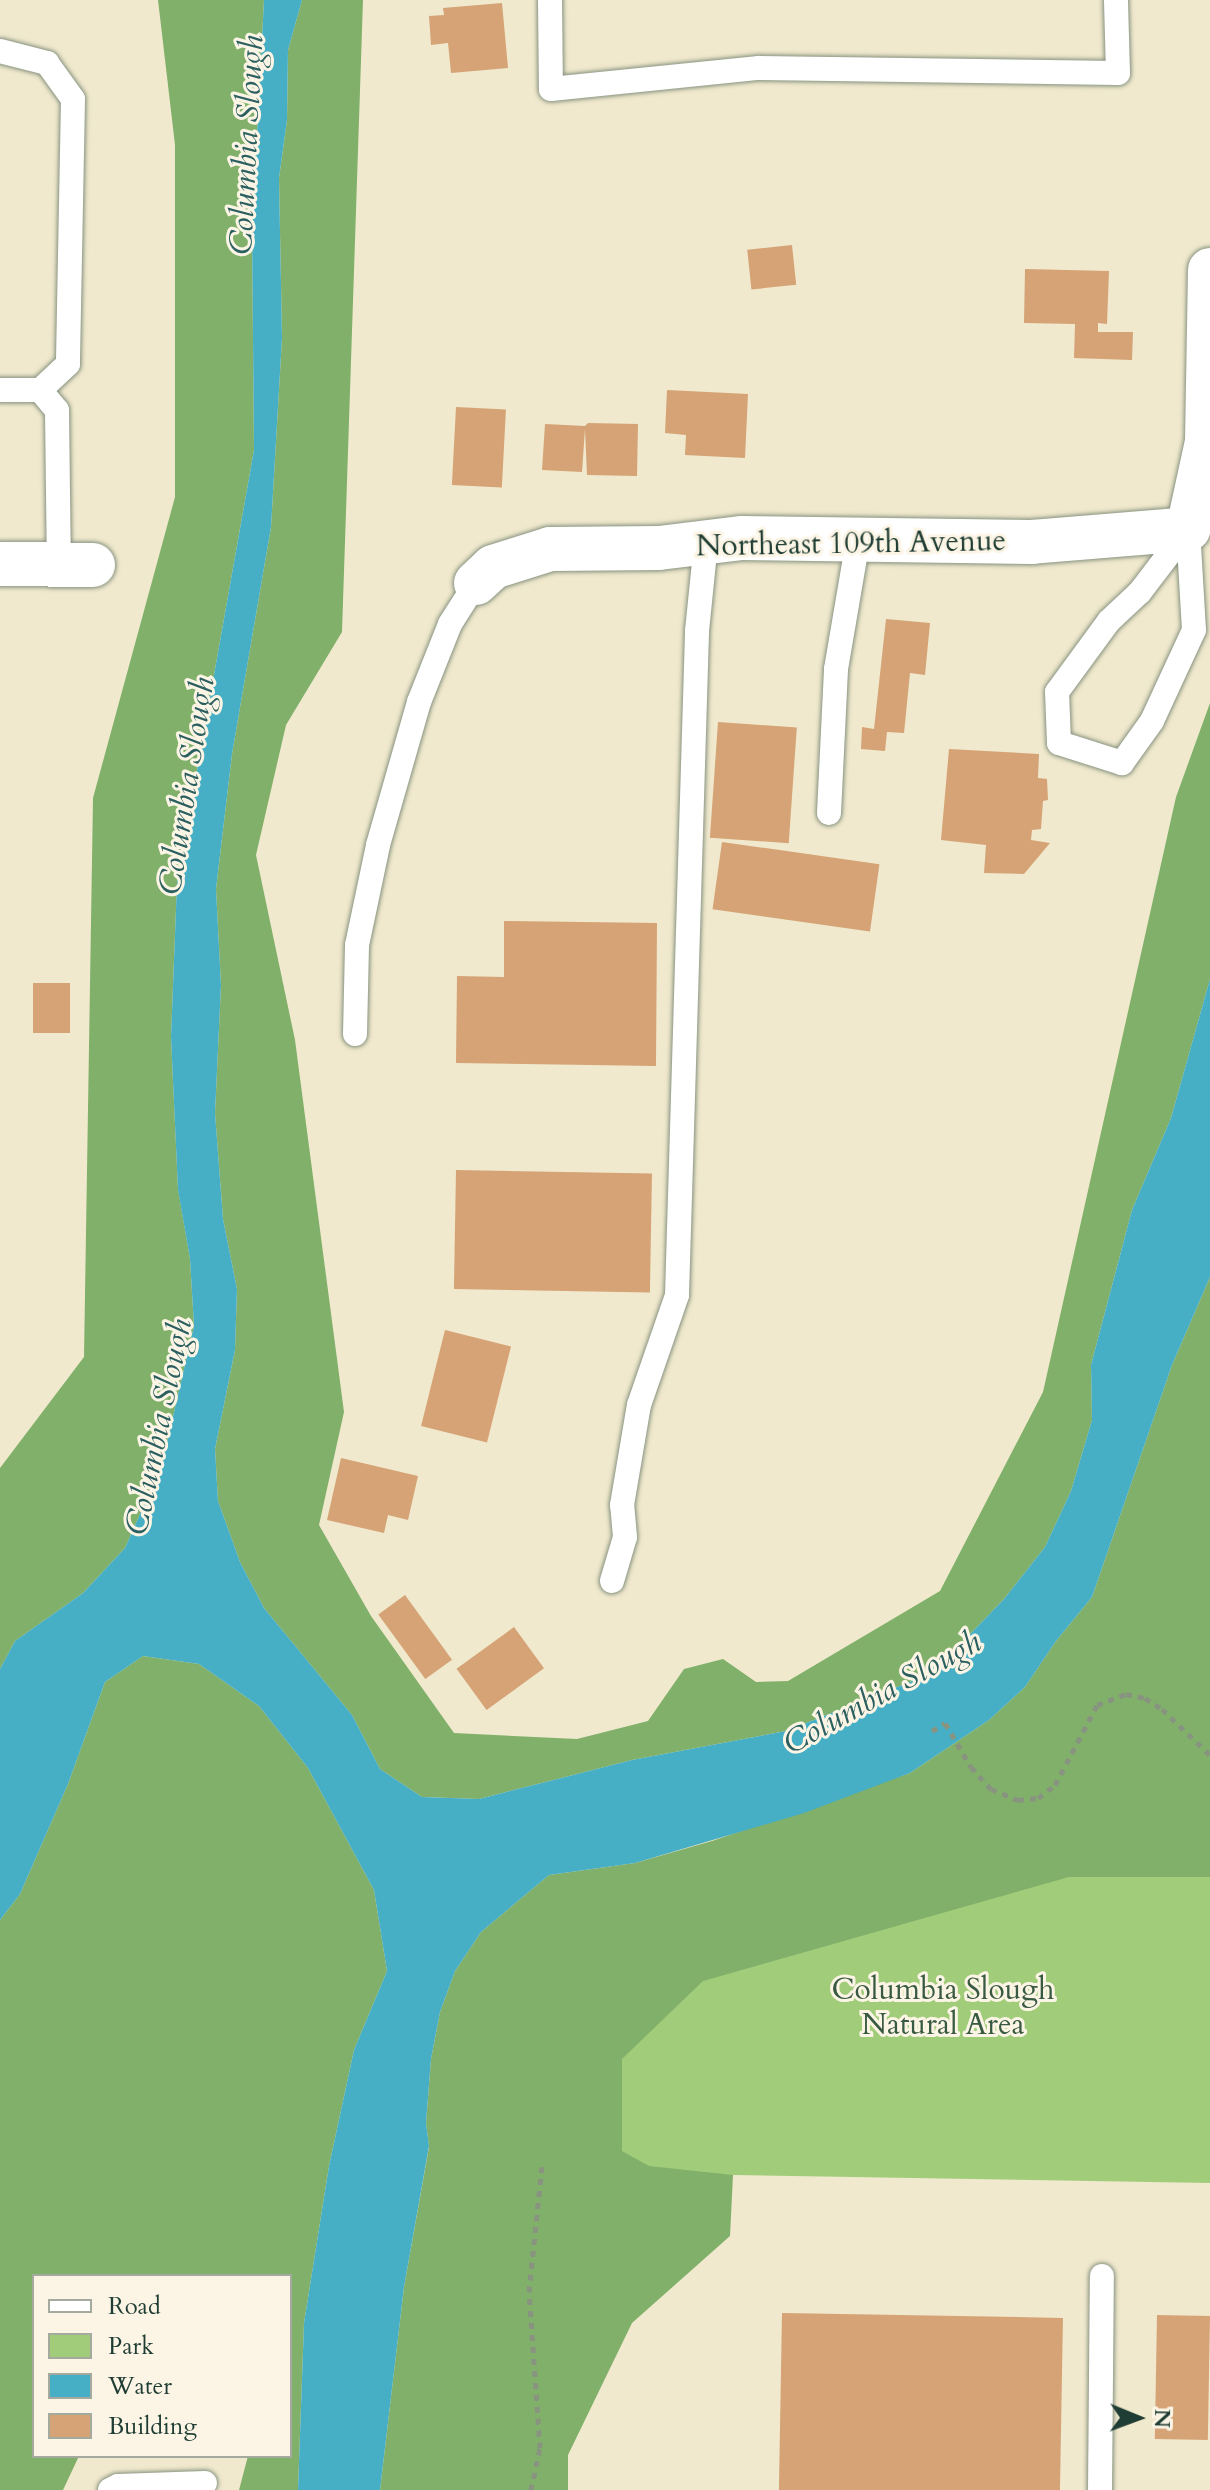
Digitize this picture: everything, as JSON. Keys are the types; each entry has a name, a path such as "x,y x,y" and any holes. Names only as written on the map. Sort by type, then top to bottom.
{"street":[{"path":"1188,529 1207,442 1210,270"},
{"name":"Northeast 109th Avenue","path":"476,583 493,567 550,549 659,548 742,538 1031,542 1188,529"},
{"path":"0,564 76,565"}],"lane":[{"path":"550,0 551,89 759,68 1118,73 1116,0"},
{"path":"0,51 47,63 73,99 68,364 40,390 0,390"},
{"path":"40,390 57,410 76,565"},
{"path":"1188,529 1194,630 1152,721 1122,763 1059,743 1057,692 1109,621 1140,592 1188,529"},
{"path":"829,813 836,669 858,540"},
{"path":"612,1581 625,1537 622,1505 639,1405 677,1295 696,646 706,542"},
{"path":"355,1034 357,945 378,845 419,702 450,624 476,583"},
{"path":"1100,2490 1102,2276"},
{"path":"110,2490 118,2486 205,2483"}],"path":[{"path":"932,1731 945,1723 971,1767 995,1793 1018,1800 1038,1798 1055,1785 1097,1705 1126,1694 1145,1698 1162,1709 1210,1755"},
{"path":"531,2490 540,2448 529,2292 542,2167"}],"green space":[{"path":"158,0 264,0 252,230 254,450 177,883 171,1037 178,1189 190,1259 194,1326 162,1464 125,1548 83,1593 15,1641 0,1669 0,1468 84,1357 93,798 175,497 175,145"},
{"path":"302,0 363,0 342,632 286,725 256,855 295,1040 344,1412 319,1525 371,1616 454,1733 577,1739 648,1721 684,1669 723,1659 756,1682 788,1681 940,1591 1043,1392 1176,797 1210,703 1210,979 1171,1118 1132,1210 1091,1365 1092,1420 1071,1491 1045,1547 1004,1599 950,1655 910,1682 786,1731 632,1760 479,1799 422,1797 380,1769 352,1715 264,1608 240,1562 218,1501 215,1449 235,1350 237,1289 223,1219 215,1113 221,985 216,889 232,754 271,527 282,338 279,178 287,120 288,50"},
{"path":"1210,1277 1210,1877 1069,1877 703,1981 622,2059 622,2151 649,2166 733,2175 730,2236 632,2323 568,2455 568,2490 380,2490 404,2287 429,2147 426,2123 431,2059 440,2012 455,1971 481,1932 549,1875 635,1863 712,1841 910,1773 989,1720 1025,1687 1056,1641 1092,1597 1172,1365"},
{"path":"143,1656 199,1664 259,1706 308,1768 374,1890 387,1971 354,2050 329,2166 304,2323 298,2490 239,2490 247,2458 292,2458 292,2274 32,2274 32,2458 78,2458 63,2490 0,2490 0,1920 20,1894 68,1784 105,1682"},
{"name":"Columbia Slough Natural Area","path":"1210,1840 1210,2183 486,2171 544,1935"}],"water":[{"path":"264,0 302,0 288,50 287,120 279,178 282,338 271,527 232,754 216,889 221,985 215,1113 223,1219 237,1289 235,1350 215,1449 218,1501 240,1562 264,1608 352,1715 380,1769 422,1797 479,1799 632,1760 786,1731 910,1682 950,1655 1004,1599 1045,1547 1071,1491 1092,1420 1091,1365 1132,1210 1171,1118 1210,979 1210,1277 1172,1365 1092,1597 1056,1641 1025,1687 989,1720 910,1773 804,1813 635,1863 549,1875 481,1932 455,1971 440,2012 431,2059 426,2123 429,2146 404,2287 380,2490 298,2490 304,2323 329,2166 354,2050 387,1971 374,1890 308,1768 259,1706 199,1664 143,1656 105,1682 68,1784 20,1894 0,1920 0,1669 15,1641 83,1593 125,1548 162,1464 194,1326 190,1259 178,1190 171,1037 177,883 254,450 252,230"}],"building":[{"path":"502,3 508,68 451,73 448,43 431,45 429,16 444,15 443,8"},
{"path":"792,245 796,285 751,289 747,250"},
{"path":"1025,269 1109,271 1107,324 1098,323 1098,332 1133,332 1132,360 1074,358 1075,324 1024,323"},
{"path":"667,390 748,394 745,458 685,455 686,435 665,433"},
{"path":"456,407 506,410 502,488 452,485"},
{"path":"588,423 638,424 637,476 587,475 585,429 582,472 542,470 545,424 585,426"},
{"path":"886,619 930,623 925,675 910,673 904,733 887,732 885,751 861,749 862,727 874,729"},
{"path":"718,722 797,728 789,843 710,838"},
{"path":"949,749 1039,754 1038,778 1047,779 1048,800 1043,801 1041,829 1032,830 1031,840 1050,843 1024,874 984,873 986,845 941,840"},
{"path":"722,842 879,864 870,931 713,909"},
{"path":"504,921 657,923 656,1066 456,1063 457,976 504,977"},
{"path":"33,983 70,983 70,1033 33,1033"},
{"path":"456,1170 652,1173 650,1292 454,1289"},
{"path":"445,1330 511,1346 487,1443 421,1426"},
{"path":"341,1458 418,1476 408,1520 388,1515 384,1533 327,1520"},
{"path":"405,1595 452,1660 425,1679 378,1614"},
{"path":"514,1627 544,1668 487,1710 457,1669"},
{"path":"782,2313 1063,2318 1060,2490 779,2490"},
{"path":"1157,2315 1210,2316 1208,2440 1155,2439"}],"water label":[{"name":"Columbia Slough","path":"247,145"},
{"name":"Columbia Slough","path":"187,786"},
{"name":"Columbia Slough","path":"159,1427"},
{"name":"Columbia Slough","path":"882,1693"}]}
